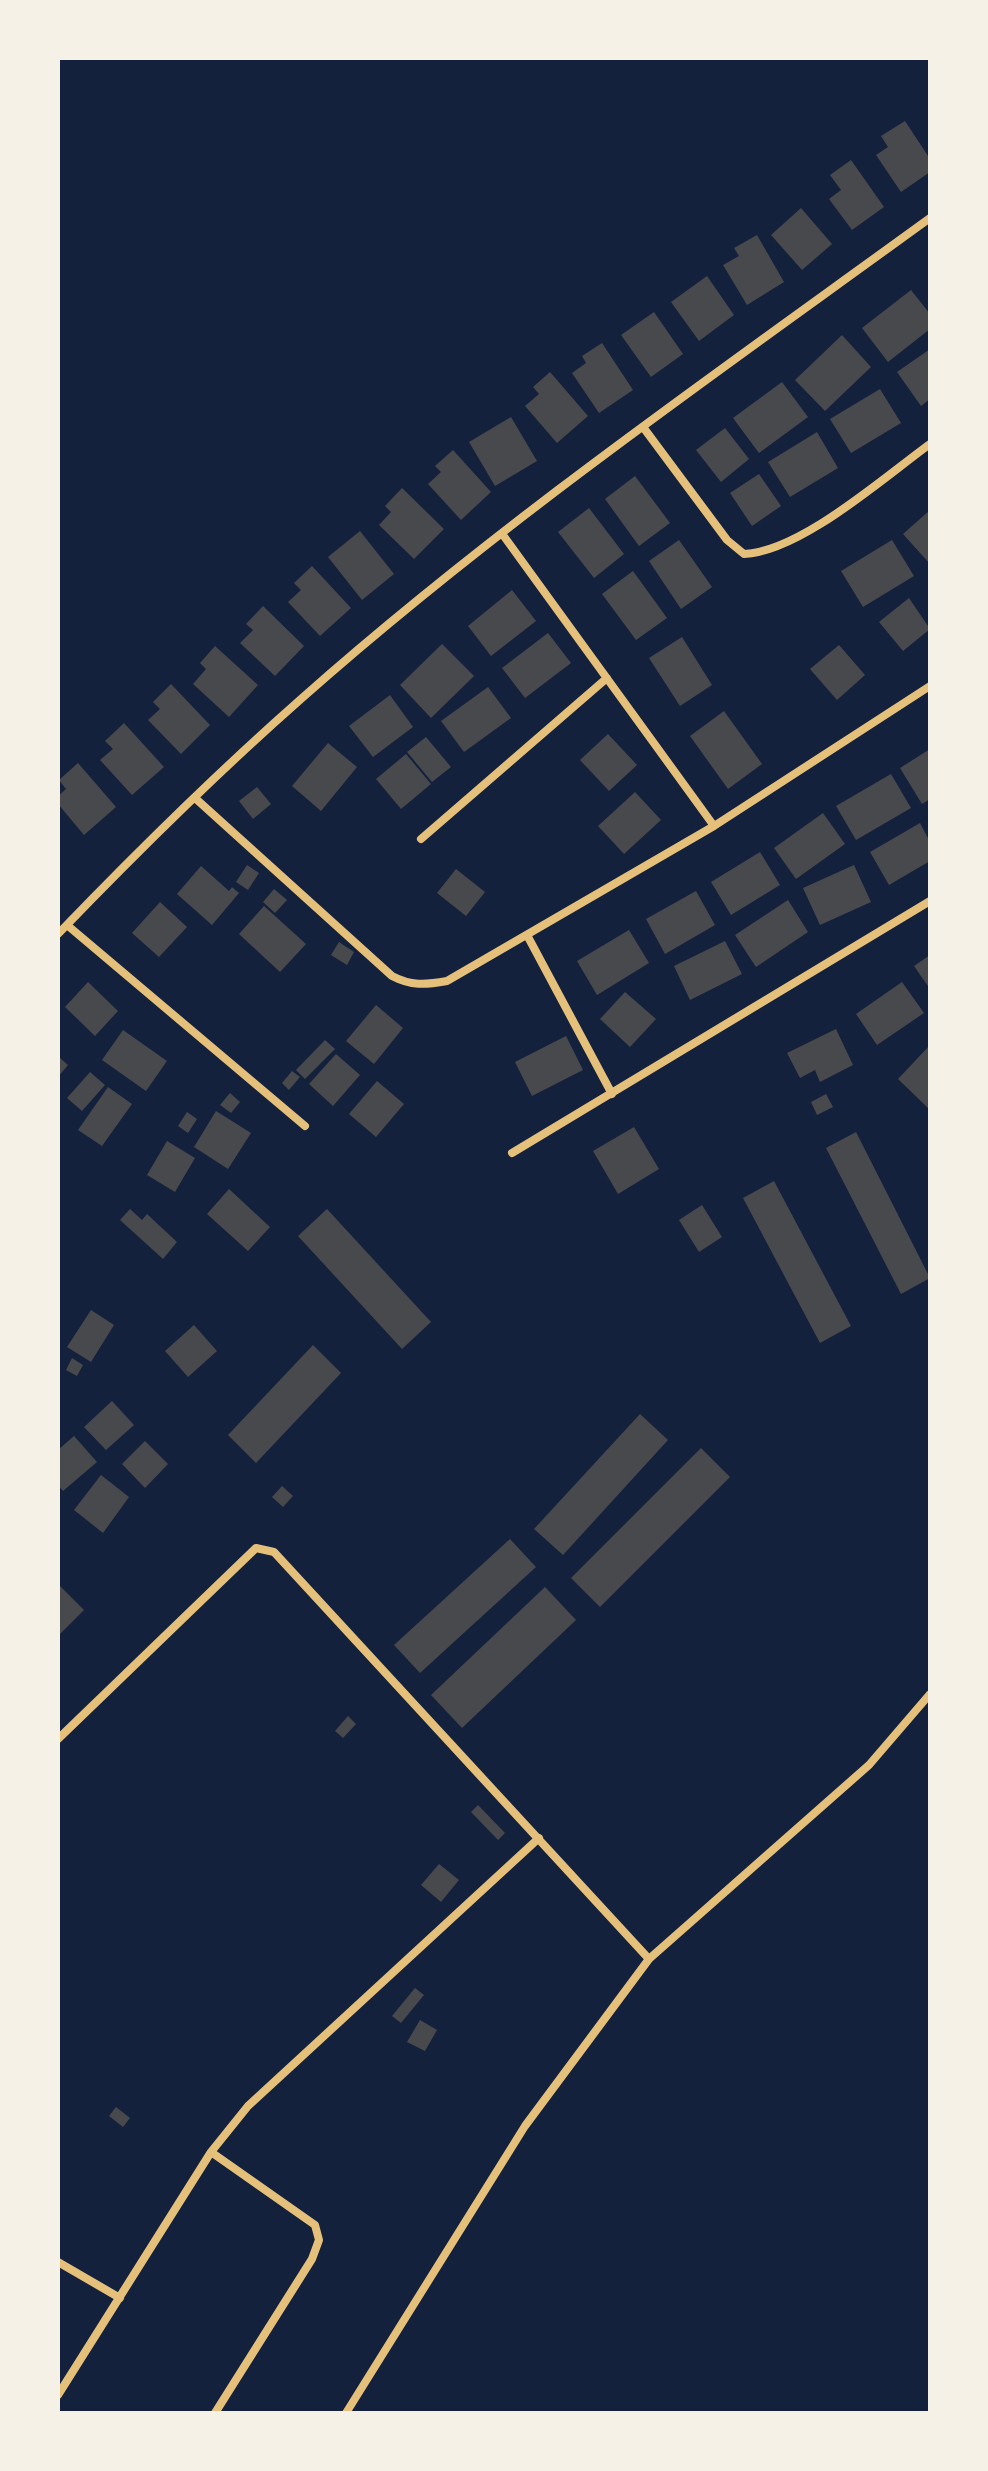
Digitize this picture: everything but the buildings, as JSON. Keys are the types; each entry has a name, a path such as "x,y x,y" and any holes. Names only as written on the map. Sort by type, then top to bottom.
{"street":[{"path":"58,934 195,798 302,698 503,535 643,427 930,218"},
{"path":"643,427 727,540 744,554 765,553 796,539 930,444"},
{"path":"503,535 714,826"},
{"path":"421,839 607,678"},
{"path":"195,798 392,976 409,985 447,981 714,826 930,686"},
{"path":"512,1153 930,901"},
{"path":"67,925 305,1126"},
{"path":"527,935 612,1094"},
{"path":"58,1739 256,1548 274,1552 649,1959"},
{"path":"346,2413 525,2126 649,1959 869,1765 930,1694"},
{"path":"58,2395 211,2152 248,2106 539,1838"},
{"path":"211,2152 315,2225 319,2240 312,2259 215,2413"},
{"path":"58,2262 120,2298"}]}
